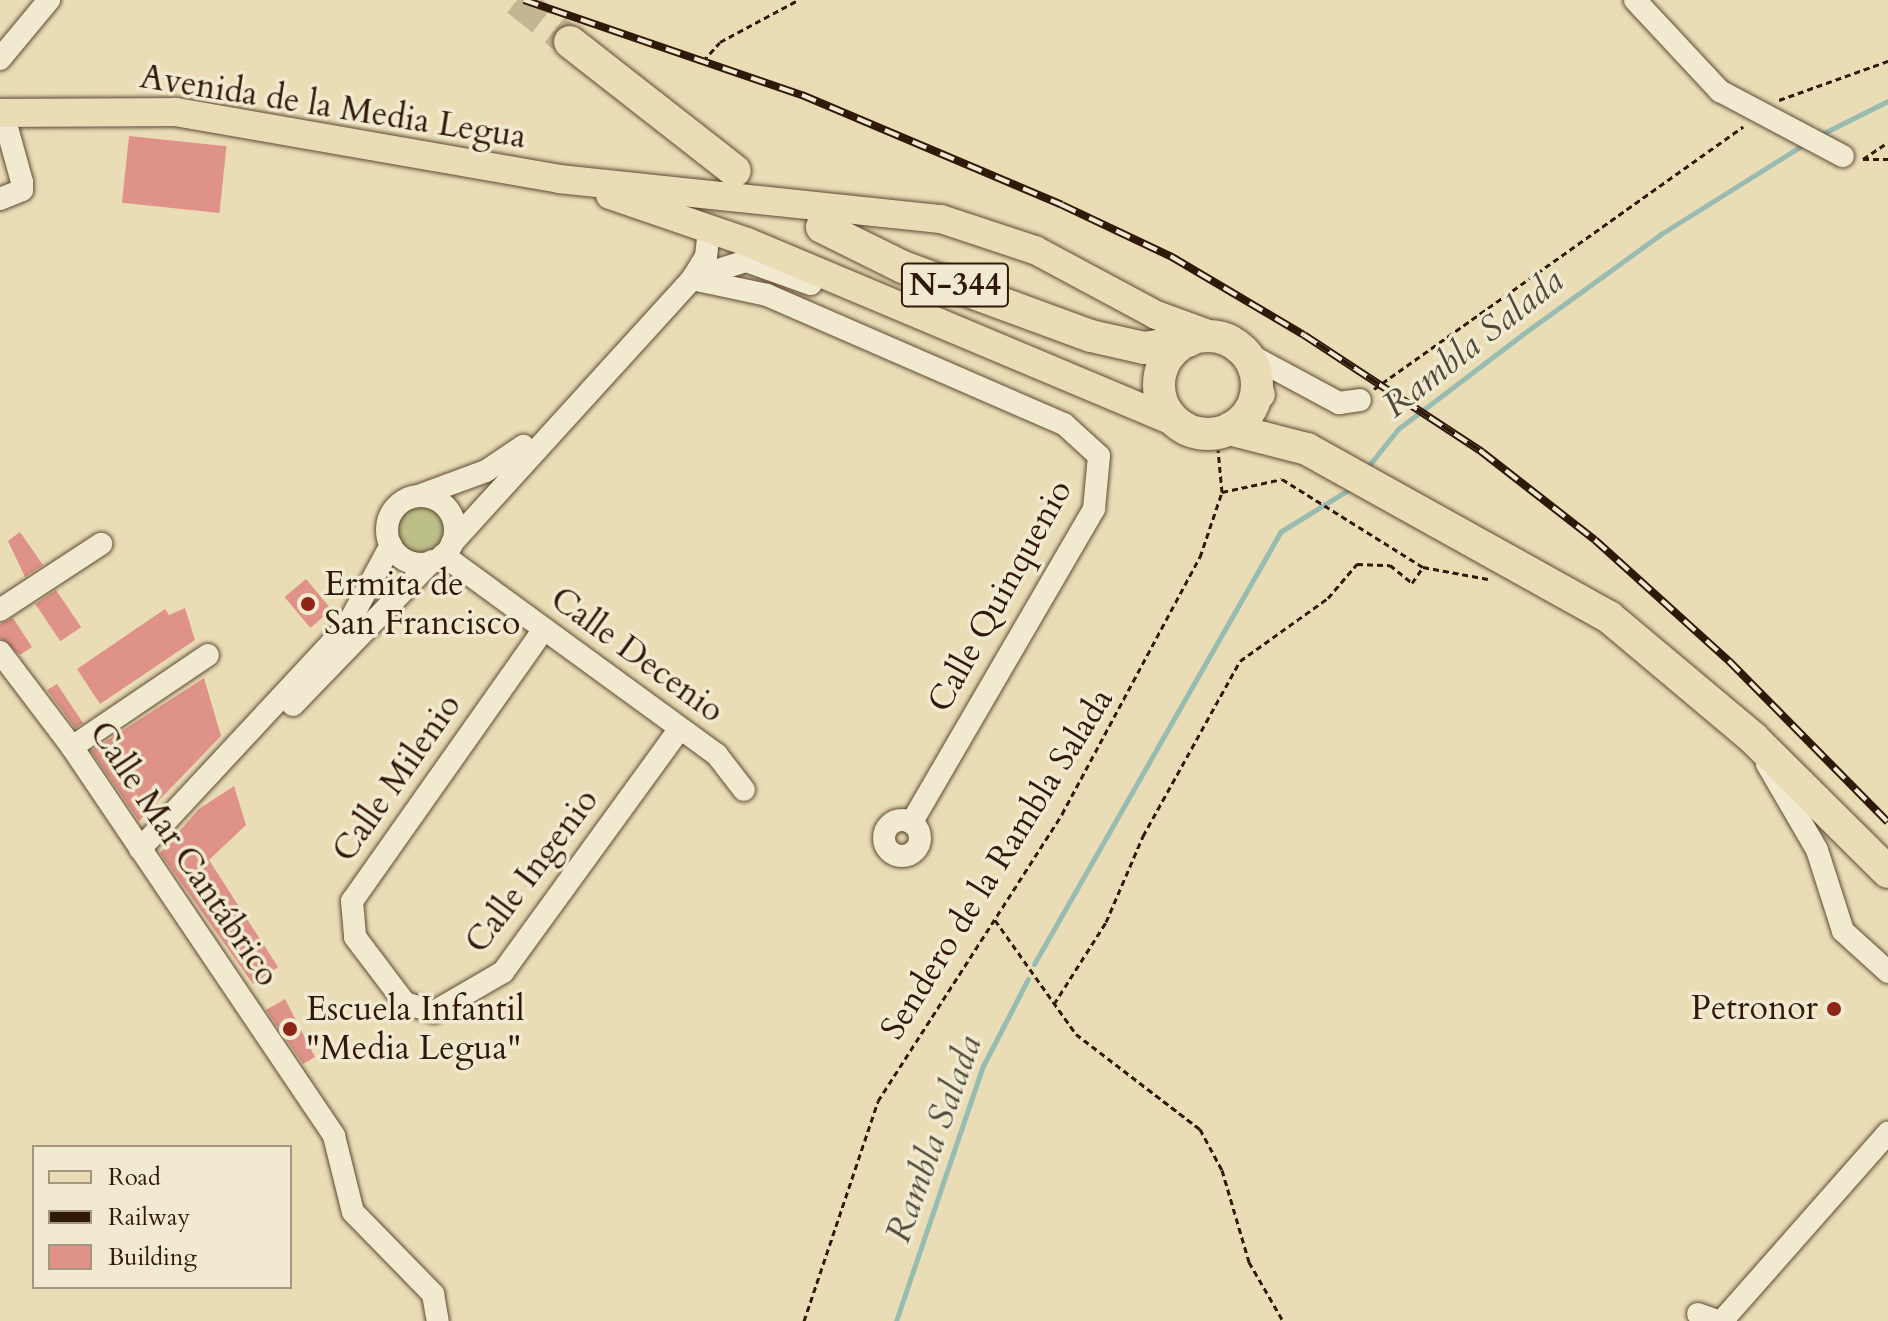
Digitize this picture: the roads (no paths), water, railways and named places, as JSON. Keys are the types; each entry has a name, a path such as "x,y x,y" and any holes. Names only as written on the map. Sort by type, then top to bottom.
{"highway":[{"path":"570,42 728,181"},
{"name":"N-344","path":"822,227 903,267 1091,336 1155,348 1201,338"},
{"name":"N-344","path":"1091,336 1170,412"},
{"path":"1318,456 1246,353 1201,338 1163,366 1170,412 1221,432 1318,456 1633,633 1753,738 1888,872"},
{"path":"1221,432 1249,412 1268,386"}],"main road":[{"name":"Avenida de la Media Legua","path":"2,113 176,112 559,179"},
{"path":"559,179 728,181 970,226 1201,338"},
{"path":"559,179 709,227 943,326 1170,412"},
{"path":"709,227 709,203 728,181"}],"street":[{"path":"3,49 49,0"},
{"path":"1635,0 1720,91 1785,131 1853,158"},
{"path":"0,199 22,190 2,113"},
{"path":"663,212 691,240 692,279"},
{"path":"226,757 282,717 442,553 553,424 692,279 706,257 709,227"},
{"path":"692,279 746,261 943,326"},
{"name":"Calle Quinquenio","path":"692,279 767,295 1036,411 1078,431 1099,456 1094,509 911,823"},
{"path":"1268,386 1344,405 1360,400"},
{"path":"140,849 347,626 391,545 390,514 418,496 486,471 553,424"},
{"path":"418,496 449,510 442,553"},
{"path":"0,610 101,544"},
{"path":"391,545 406,560 442,553"},
{"name":"Calle Decenio","path":"442,553 717,755 744,790"},
{"name":"Calle Milenio","path":"380,970 355,937 352,901 544,629"},
{"name":"Calle Mar Cantábrico","path":"0,652 72,747 334,1136 353,1212 433,1294 438,1321"},
{"path":"72,747 208,655"},
{"name":"Calle Ingenio","path":"380,970 418,1012 434,1012 489,985 680,728"},
{"path":"1753,738 1817,850 1843,931 1888,972"},
{"path":"1712,1319 1888,1133"}],"waterway":[{"path":"1818,136 1888,101"},
{"name":"Rambla Salada","path":"1366,469 1398,429 1523,334 1661,234 1806,143"},
{"name":"Rambla Salada","path":"1034,964 1280,532 1353,487"},
{"name":"Rambla Salada","path":"896,1321 983,1066 1028,979"}],"tunnel":[{"path":"517,0 570,42"}],"railway":[{"path":"524,0 802,95 1062,205 1172,257 1304,335 1482,452 1595,540 1729,661 1888,822"}],"place":[{"name":"Ermita de San Francisco","path":"308,604"},
{"name":"Petronor","path":"1834,1009"},
{"name":"Escuela Infantil \"Media Legua\"","path":"290,1029"}]}
